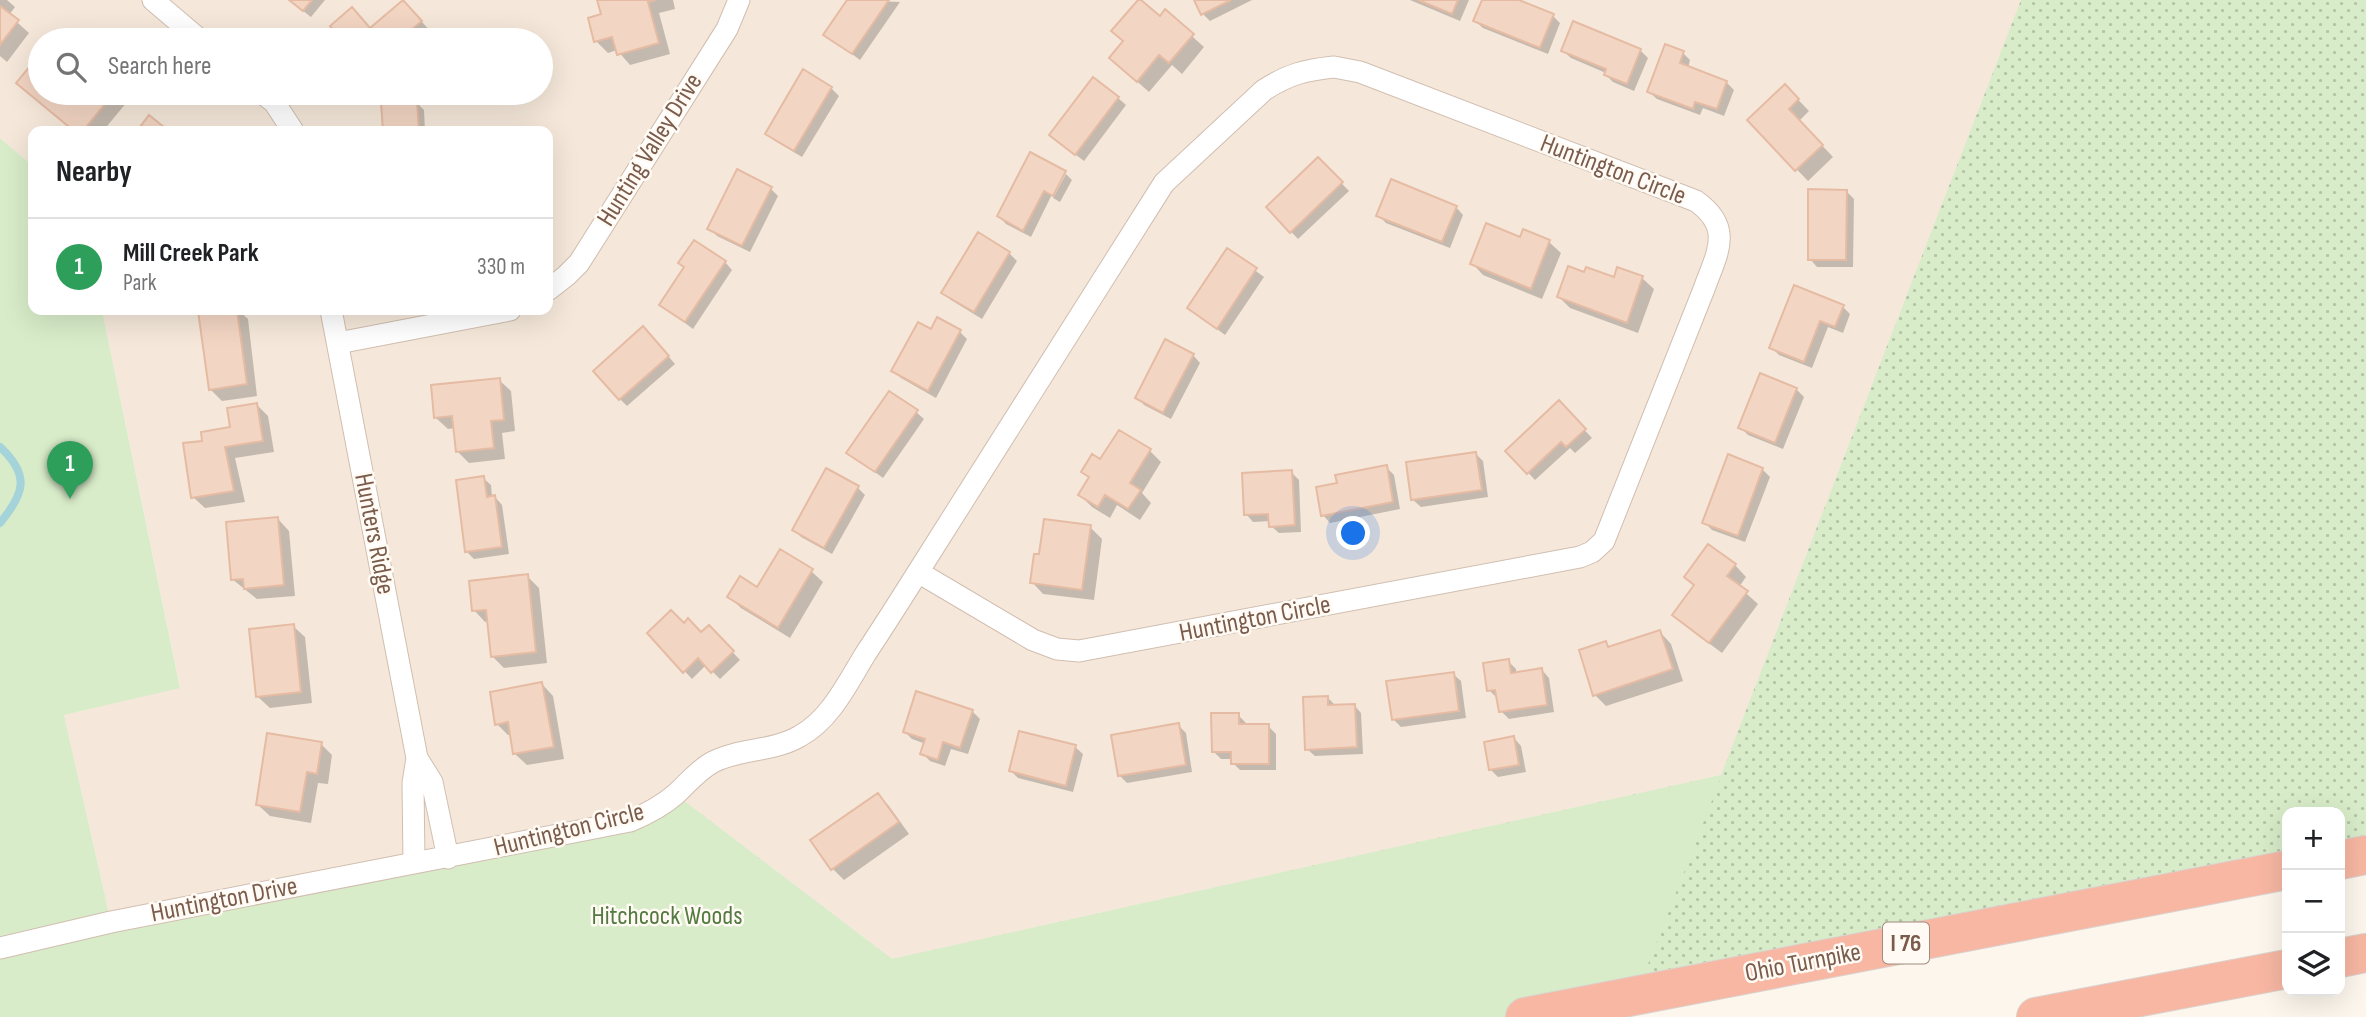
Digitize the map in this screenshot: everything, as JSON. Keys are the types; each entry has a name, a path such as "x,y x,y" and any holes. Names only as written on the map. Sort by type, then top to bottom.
{"highway":[{"path":"2345,859 2366,855"},
{"name":"Ohio Turnpike","path":"1525,1017 2282,871"},
{"path":"2345,957 2366,953"},
{"path":"2036,1017 2282,970"}],"street":[{"path":"152,0 186,28"},
{"name":"Hunting Valley Drive","path":"553,286 579,263 727,29 739,0"},
{"name":"Huntington Circle","path":"448,858 630,821 654,810 715,761 738,753 779,746 800,737 814,726 833,706 1164,183 1264,90 1282,78 1303,71 1334,67 1360,72 1696,201 1709,211 1718,225 1720,241 1704,289 1604,541 1592,552 1079,651 1058,649 1033,640 918,572"},
{"path":"276,105 290,126"},
{"name":"Hunters Ridge","path":"332,315 417,758 413,783 414,863"},
{"path":"338,343 484,315"},
{"name":"Hunters Ridge","path":"417,758 432,782 448,858"},
{"name":"Huntington Drive","path":"0,948 111,922 448,858"}],"shaded area":[{"path":"0,0 2022,0 1722,775 892,959 675,794 654,810 111,922 64,715 180,687 103,315 553,315 553,126 28,126 28,162 0,138"}],"green space":[{"path":"2021,0 2366,0 2366,855 2345,859 2345,807 2282,807 2282,871 1525,1017 24,1017 630,821 675,794 892,959 1721,775"},
{"name":"Hitchcock Woods","path":"0,138 28,162 28,315 103,315 180,688 64,715 111,922 630,821 675,794 892,959 1722,775 1636,995 1525,1017 0,1017"}],"building":[{"path":"289,0 312,0 303,11"},
{"path":"403,0 422,21 414,28 370,28"},
{"path":"597,0 656,0 648,2 659,43 617,55 612,37 594,42 588,18 601,14"},
{"path":"847,0 889,0 852,54 823,35"},
{"path":"1138,0 1160,16 1165,9 1194,34 1169,63 1159,55 1137,82 1109,58 1123,41 1111,31"},
{"path":"1194,0 1231,0 1201,15"},
{"path":"1418,0 1458,0 1452,14"},
{"path":"1482,0 1519,0 1554,14 1540,48 1473,21"},
{"path":"0,6 19,20 0,45"},
{"path":"352,7 370,28 332,28 330,26"},
{"path":"1573,21 1641,49 1627,84 1604,75 1606,69 1561,51"},
{"path":"1665,44 1684,51 1680,63 1727,81 1717,109 1695,102 1693,109 1647,92"},
{"path":"28,68 28,93 16,83"},
{"path":"803,69 832,87 794,151 765,134"},
{"path":"1093,77 1119,97 1075,155 1049,135"},
{"path":"1785,84 1799,99 1789,109 1823,145 1795,171 1747,120"},
{"path":"43,105 104,105 87,126 68,126"},
{"path":"381,105 417,105 419,126 383,126"},
{"path":"149,115 163,126 141,126"},
{"path":"1030,152 1066,171 1053,196 1044,191 1023,231 997,216"},
{"path":"1318,157 1343,182 1290,233 1266,207"},
{"path":"737,169 772,187 742,246 707,229"},
{"path":"1391,179 1457,206 1442,242 1376,216"},
{"path":"1808,189 1847,190 1846,260 1808,260"},
{"path":"1486,223 1520,237 1523,229 1550,240 1531,289 1470,264"},
{"path":"978,232 1010,252 974,312 941,293"},
{"path":"694,240 726,261 685,322 659,305 684,267 678,263"},
{"path":"1227,248 1257,268 1217,329 1187,308"},
{"path":"1568,266 1584,272 1586,267 1614,277 1617,267 1643,276 1627,323 1557,297"},
{"path":"1794,285 1844,305 1835,327 1820,321 1804,362 1769,348"},
{"path":"199,315 238,315 247,384 209,390"},
{"path":"937,317 961,330 928,391 891,371 918,322 931,329"},
{"path":"643,326 669,356 619,400 593,371"},
{"path":"1165,339 1194,354 1163,413 1135,398"},
{"path":"1760,373 1797,388 1775,443 1738,428"},
{"path":"500,378 504,420 491,421 494,448 456,452 452,416 434,418 431,385"},
{"path":"889,391 918,410 875,472 846,453"},
{"path":"1559,400 1586,429 1566,447 1561,442 1527,474 1505,451"},
{"path":"257,403 263,441 225,447 234,491 191,498 183,443 202,441 201,432 230,427 227,408"},
{"path":"1119,430 1151,449 1130,483 1141,490 1128,509 1105,495 1098,507 1078,495 1089,477 1081,472 1092,454 1100,459"},
{"path":"1476,452 1482,490 1411,500 1406,462"},
{"path":"1728,454 1763,468 1738,536 1702,523"},
{"path":"1387,465 1393,502 1321,516 1316,487 1337,483 1335,475"},
{"path":"826,468 859,486 824,548 792,530"},
{"path":"1292,470 1295,525 1269,527 1268,514 1244,515 1242,473"},
{"path":"484,476 487,497 495,495 502,547 465,552 456,480"},
{"path":"278,517 284,585 244,589 243,579 231,580 226,522"},
{"path":"1044,519 1091,525 1082,590 1030,583 1034,554 1039,554"},
{"path":"1708,544 1736,564 1727,576 1748,591 1709,643 1672,615 1694,585 1684,577"},
{"path":"780,549 813,569 778,628 727,597 740,576 757,587"},
{"path":"528,574 536,652 491,657 486,610 472,611 469,581"},
{"path":"671,610 684,623 688,618 701,632 709,625 734,651 711,673 698,658 683,673 647,633"},
{"path":"294,624 301,692 256,697 249,629"},
{"path":"1660,630 1673,669 1593,696 1579,650 1606,641 1608,647"},
{"path":"1509,659 1511,673 1542,668 1547,705 1499,712 1495,690 1487,691 1483,663"},
{"path":"1454,672 1459,711 1392,720 1386,681"},
{"path":"542,682 554,747 513,754 508,722 495,725 490,692"},
{"path":"916,691 973,710 960,748 943,742 938,760 920,754 925,739 903,732"},
{"path":"1328,696 1328,705 1355,704 1357,747 1305,750 1303,697"},
{"path":"1211,713 1239,713 1239,724 1269,724 1269,764 1231,764 1231,752 1212,752"},
{"path":"1179,723 1186,765 1118,776 1111,735"},
{"path":"1019,731 1076,745 1066,786 1009,771"},
{"path":"267,733 322,742 317,774 307,772 300,812 256,805"},
{"path":"1514,736 1519,765 1489,770 1484,742"},
{"path":"878,793 899,822 831,870 810,840"}],"waterway":[{"path":"0,447 16,466 21,484 15,502 0,523"}],"place":[{"name":"Mill Creek Park","path":"70,499"}]}
